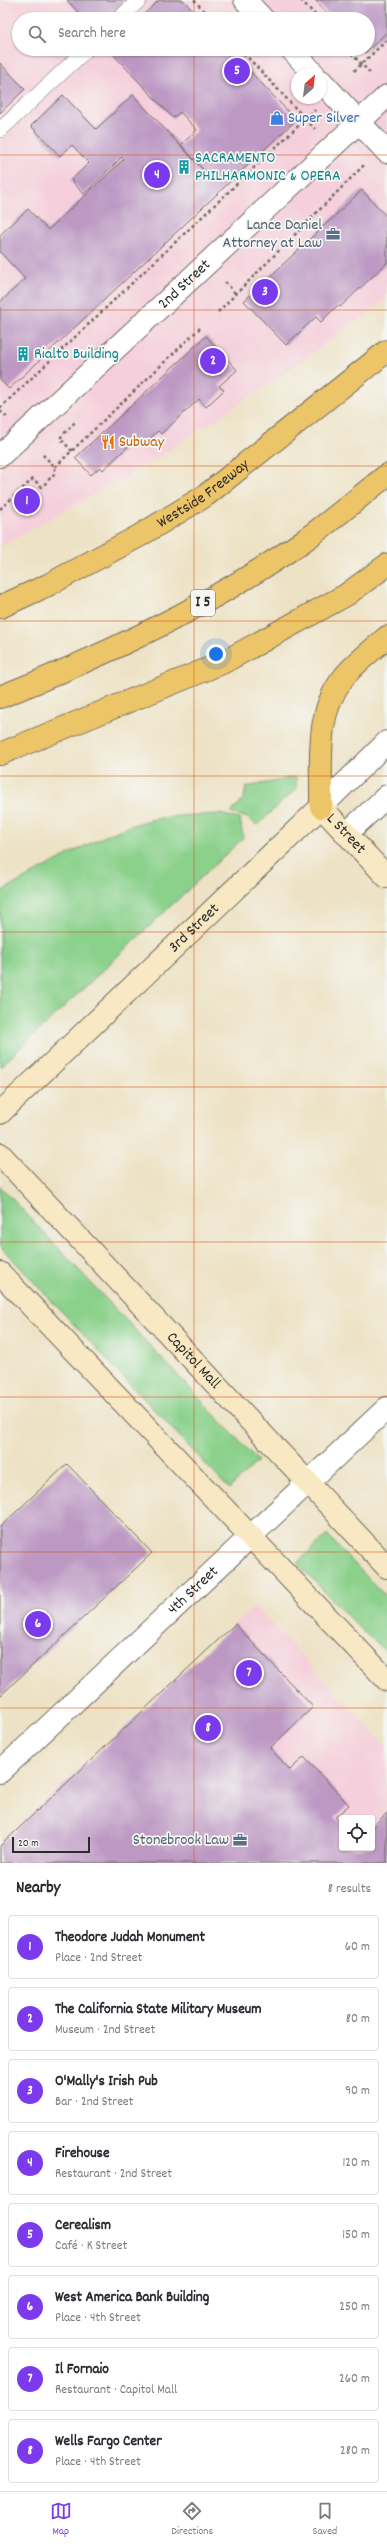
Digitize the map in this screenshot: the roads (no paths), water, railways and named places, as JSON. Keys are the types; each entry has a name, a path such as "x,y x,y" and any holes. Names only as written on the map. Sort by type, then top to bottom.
{"highway":[{"name":"Westside Freeway","path":"0,607 48,585 132,540 205,496 387,351"},
{"name":"I 5","path":"0,697 69,670 141,636 219,594 299,544 387,475"},
{"path":"0,754 222,663 346,594 387,565"},
{"path":"321,807 321,739 328,704 344,676 387,637"}],"main road":[{"name":"L Street","path":"321,807 387,878"},
{"name":"3rd Street","path":"0,1113 321,807"},
{"name":"Capitol Mall","path":"0,1154 132,1293 306,1482 387,1567"},
{"path":"0,1273 387,1680"}],"street":[{"path":"245,0 256,12"},
{"path":"297,56 308,68"},
{"path":"327,87 387,152"},
{"name":"2nd Street","path":"0,456 387,96"},
{"name":"3rd Street","path":"321,807 387,742"},
{"path":"346,834 387,796"},
{"name":"4th Street","path":"0,1772 251,1536 306,1482 387,1408"}],"lane":[{"path":"126,12 139,0"},
{"path":"0,130 79,56"}],"place":[{"name":"Cerealism","path":"237,71"},
{"name":"Super Silver","path":"277,118"},
{"name":"SACRAMENTO PHILHARMONIC & OPERA","path":"184,167"},
{"name":"Firehouse","path":"157,175"},
{"name":"Lance Daniel Attorney at Law","path":"333,234"},
{"name":"O'Mally's Irish Pub","path":"265,292"},
{"name":"Rialto Building","path":"23,354"},
{"name":"The California State Military Museum","path":"213,361"},
{"name":"Subway","path":"108,442"},
{"name":"Theodore Judah Monument","path":"27,501"},
{"name":"West America Bank Building","path":"38,1624"},
{"name":"Il Fornaio","path":"249,1673"},
{"name":"Wells Fargo Center","path":"208,1728"},
{"name":"Stonebrook Law","path":"240,1840"}]}
